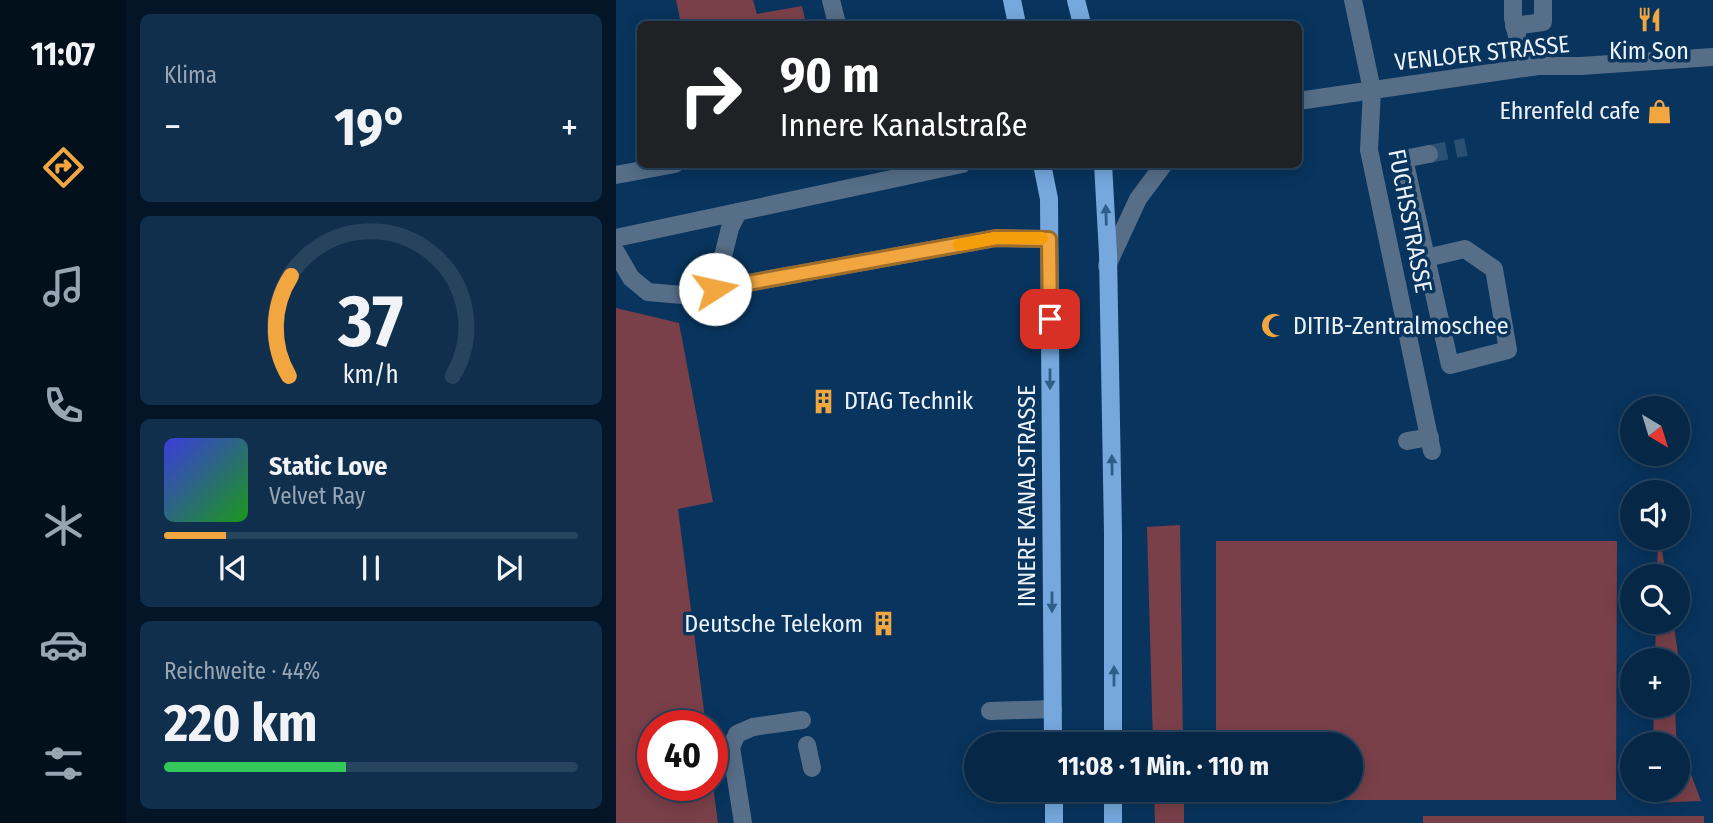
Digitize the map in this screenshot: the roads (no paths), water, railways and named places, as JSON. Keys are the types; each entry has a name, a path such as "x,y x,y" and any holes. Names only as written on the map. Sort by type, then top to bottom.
{"main road":[{"path":"1012,0 1016,21"},
{"path":"1076,0 1081,21"},
{"name":"INNERE KANALSTRASSE","path":"1043,168 1049,199 1053,732"},
{"path":"1102,168 1106,200 1114,546 1113,732"},
{"path":"1054,802 1054,823"},
{"path":"1113,802 1113,823"}],"street":[{"path":"831,0 836,21"},
{"name":"FUCHSSTRASSE","path":"1353,0 1372,90 1368,150 1431,444 1407,441"},
{"path":"1513,0 1514,26 1524,68"},
{"path":"1514,26 1543,22 1543,0"},
{"name":"VENLOER STRASSE","path":"1302,100 1524,68 1713,57"},
{"path":"1426,258 1465,249 1494,269 1508,350 1450,365 1426,258 1404,159 1429,154"},
{"path":"616,176 655,168"},
{"path":"616,238 943,168"},
{"path":"1107,266 1138,199 1161,168"},
{"path":"715,289 730,228 738,212"},
{"path":"616,252 631,278 648,292 682,295 996,238 1049,239"},
{"path":"990,711 1053,709"},
{"path":"743,823 732,747 737,734 753,727 802,720"},
{"path":"807,745 812,768"}],"tunnel":[{"path":"1429,154 1466,147"}],"place":[{"name":"Kim Son","path":"1649,20"},
{"name":"Ehrenfeld cafe","path":"1660,111"},
{"name":"DITIB-Zentralmoschee","path":"1273,326"},
{"name":"DTAG Technik","path":"824,401"},
{"name":"Deutsche Telekom","path":"883,624"}]}
